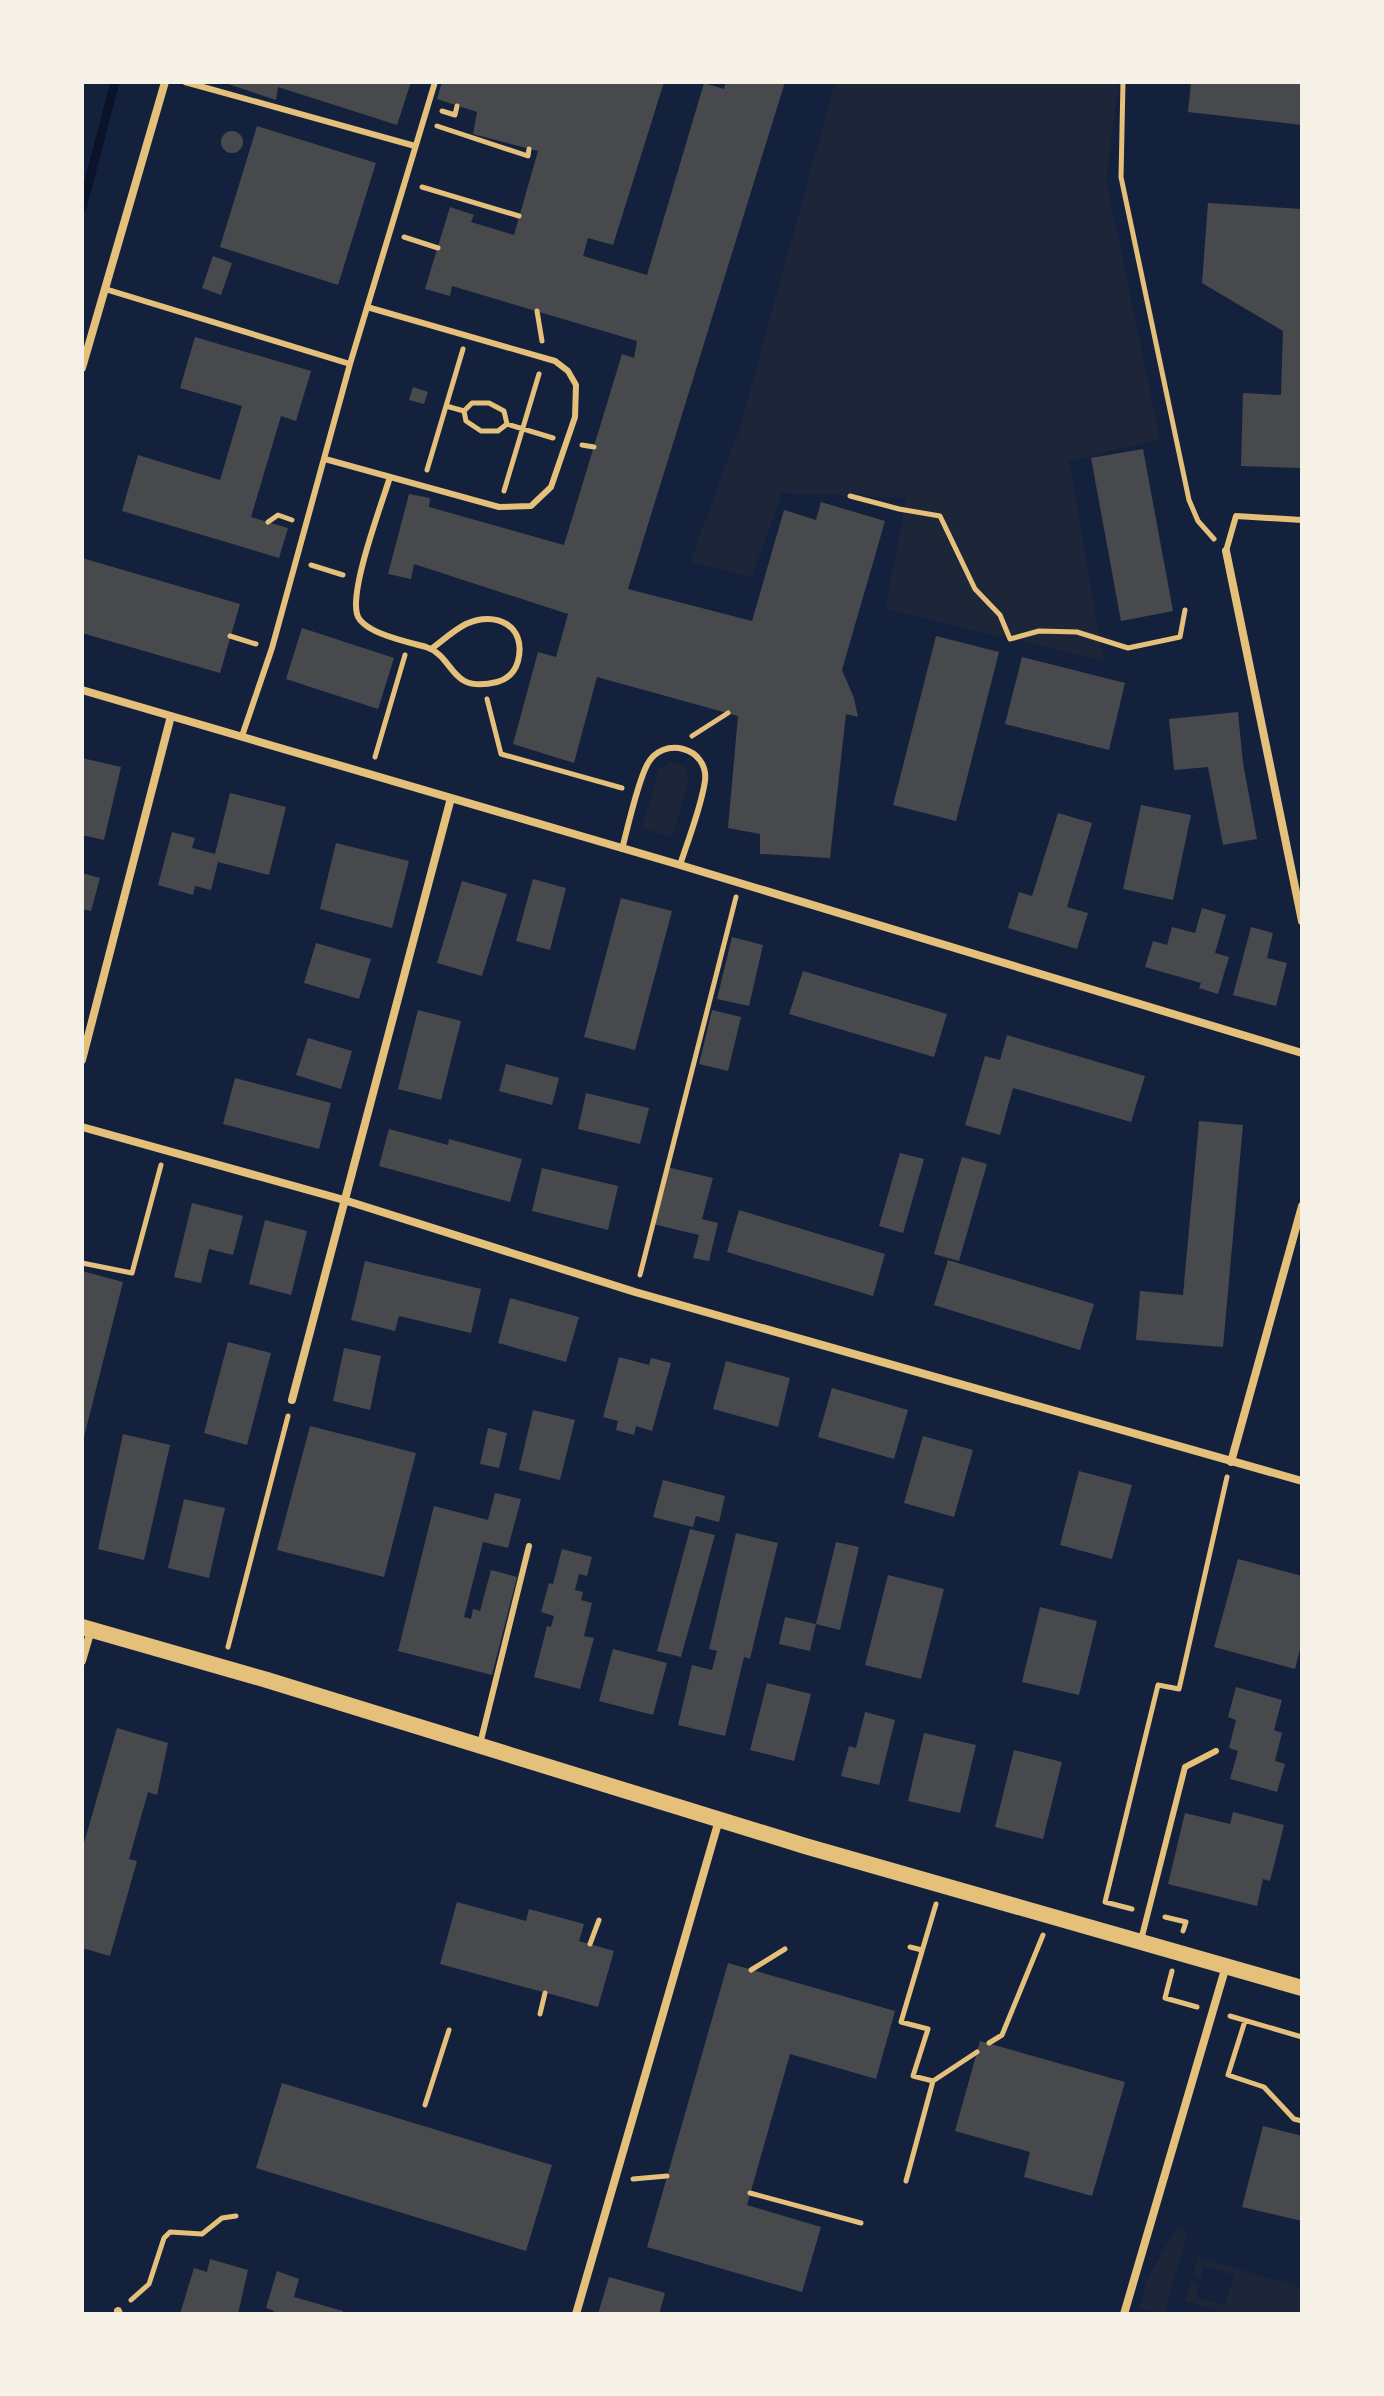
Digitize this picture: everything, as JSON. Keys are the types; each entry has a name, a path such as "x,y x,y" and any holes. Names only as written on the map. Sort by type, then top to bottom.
{"main road":[{"path":"86,1628 942,1886 1302,1988"}],"street":[{"path":"82,368 165,82"},
{"path":"1226,551 1302,921"},
{"path":"82,690 680,865 1302,1053"},
{"path":"82,1060 171,716"},
{"path":"292,1400 451,798"},
{"path":"82,1127 344,1200 635,1292 1302,1481"},
{"path":"1231,1462 1302,1206"},
{"path":"82,1661 86,1628"},
{"path":"576,2314 719,1819"},
{"path":"1124,2314 1226,1966"}],"lane":[{"path":"185,82 415,146"},
{"path":"242,736 272,648 350,364 435,82"},
{"path":"104,288 350,364"},
{"path":"325,459 499,507 531,506 551,487 575,417 576,385 568,371 545,356 367,307"},
{"path":"390,477 360,579 355,606 358,618 367,627 431,649 462,680 484,685 504,680 513,673 520,644 510,624 500,619 465,625 431,649"},
{"path":"1226,551 1236,516 1302,520"},
{"path":"622,849 647,764 660,750 676,746 693,752 701,761 705,779 680,865"},
{"path":"480,1746 529,1546"},
{"path":"1140,1942 1185,1767 1216,1751"}],"path":[{"path":"1123,82 1121,177 1189,500 1198,521 1226,551"},
{"path":"422,121 528,156 529,149"},
{"path":"405,182 519,216"},
{"path":"389,232 438,248"},
{"path":"499,507 545,356 537,311"},
{"path":"422,486 468,335"},
{"path":"464,411 472,403 489,403 504,411 507,424"},
{"path":"446,406 464,411"},
{"path":"464,411 466,421 481,431 498,431 507,424"},
{"path":"507,424 566,442"},
{"path":"850,496 940,516 975,589 1000,615 1010,639 1039,631 1077,632 1128,648 1180,637 1185,610"},
{"path":"297,561 360,579"},
{"path":"230,636 272,648"},
{"path":"370,774 408,643"},
{"path":"484,685 501,754 638,792"},
{"path":"676,746 728,713"},
{"path":"635,1292 739,883"},
{"path":"82,1263 132,1273 165,1152"},
{"path":"223,1667 292,1400"},
{"path":"1186,1922 1105,1902 1158,1685 1179,1689 1231,1462"},
{"path":"933,2081 913,2076 928,2029 901,2022 942,1886"},
{"path":"989,2043 1002,2035 1050,1917"},
{"path":"590,1944 599,1920"},
{"path":"910,1947 922,1950"},
{"path":"751,1970 785,1949"},
{"path":"540,2014 545,1993"},
{"path":"1245,2021 1228,2075 1264,2087 1294,2119 1302,2121"},
{"path":"425,2105 449,2030"},
{"path":"906,2181 933,2081 977,2052"},
{"path":"614,2181 667,2176"},
{"path":"750,2193 861,2223"},
{"path":"119,2312 149,2284 164,2238 170,2232 202,2234 222,2218 236,2216"}],"shaded area":[{"path":"835,82 1119,82 1106,179 1160,439 1069,461 1104,661 885,609 907,498 782,493 752,577 690,562 741,424"},
{"path":"671,762 685,767 689,781 672,837 642,828 659,768"},
{"path":"1176,2228 1188,2231 1164,2314 1140,2309 1147,2280"},
{"path":"1198,2257 1302,2288 1302,2314 1228,2314 1185,2301 1191,2281 1199,2284 1196,2297 1225,2305 1234,2275 1204,2266 1201,2277 1193,2274"}],"building":[{"path":"222,82 411,82 397,125 278,87 276,100"},
{"path":"442,82 664,82 613,245 588,238 583,256 647,275 704,83 724,89 726,82 785,82 628,589 752,621 784,510 816,520 821,502 885,521 842,670 858,717 846,714 830,858 760,854 760,834 728,828 738,716 597,677 574,763 513,744 538,652 556,657 568,614 414,564 411,579 388,574 409,494 430,498 429,507 564,545 622,354 634,358 637,341 452,286 450,296 425,289 450,207 474,215 471,222 514,235 538,151 473,134 477,112 437,99"},
{"path":"1191,82 1302,82 1302,125 1188,112"},
{"path":"257,126 376,163 338,285 220,247"},
{"path":"232,131 240,134 243,142 240,150 232,153 224,150 221,142 224,134"},
{"path":"1208,203 1302,209 1302,468 1241,466 1243,393 1281,395 1283,331 1202,283"},
{"path":"213,256 232,263 221,295 202,288"},
{"path":"195,337 311,371 296,421 281,416 251,517 288,528 279,558 122,511 138,455 220,480 242,406 180,388"},
{"path":"413,387 428,392 424,404 409,400"},
{"path":"1143,449 1173,611 1121,621 1091,458"},
{"path":"82,558 240,604 220,673 82,633"},
{"path":"302,628 394,658 378,709 286,679"},
{"path":"936,636 999,652 956,821 893,805"},
{"path":"1022,657 1125,683 1109,750 1005,724"},
{"path":"1238,712 1243,763 1257,839 1223,845 1208,767 1174,770 1169,719"},
{"path":"82,758 121,767 104,840 82,835"},
{"path":"230,793 286,807 269,875 218,862 211,890 195,886 193,895 158,885 172,832 195,838 192,848 215,854"},
{"path":"1141,805 1191,815 1173,900 1123,889"},
{"path":"1058,813 1092,823 1067,907 1088,913 1077,949 1008,928 1019,892 1032,896"},
{"path":"336,843 409,861 392,928 320,909"},
{"path":"82,873 100,878 91,911 82,909"},
{"path":"533,879 566,888 550,950 516,941"},
{"path":"462,881 507,894 482,976 437,963"},
{"path":"621,898 672,911 635,1050 584,1037"},
{"path":"1202,908 1226,915 1215,953 1229,957 1218,994 1199,988 1201,983 1145,967 1153,941 1167,945 1172,927 1195,933"},
{"path":"1251,927 1273,933 1267,958 1287,963 1276,1006 1233,995"},
{"path":"732,937 763,945 749,1006 717,999"},
{"path":"316,943 371,959 359,999 304,983"},
{"path":"803,971 947,1014 934,1057 789,1014"},
{"path":"418,1010 461,1021 441,1100 398,1089"},
{"path":"712,1010 741,1017 728,1071 699,1064"},
{"path":"1007,1035 1145,1076 1131,1122 1013,1088 1000,1135 965,1125 985,1056 1000,1060"},
{"path":"308,1038 352,1051 341,1089 296,1075"},
{"path":"506,1064 559,1078 552,1105 499,1091"},
{"path":"235,1078 331,1103 319,1149 223,1124"},
{"path":"586,1093 649,1108 640,1144 578,1129"},
{"path":"1199,1121 1243,1125 1223,1347 1136,1340 1140,1291 1183,1295"},
{"path":"389,1129 448,1145 449,1139 522,1159 510,1202 379,1166"},
{"path":"900,1153 924,1159 903,1233 879,1226"},
{"path":"962,1157 987,1164 959,1261 934,1254"},
{"path":"667,1167 713,1178 702,1219 718,1223 709,1261 693,1258 699,1235 653,1224"},
{"path":"542,1168 618,1186 608,1230 532,1211"},
{"path":"192,1203 243,1216 233,1255 209,1249 201,1283 174,1277"},
{"path":"739,1210 885,1254 873,1296 727,1252"},
{"path":"265,1220 307,1231 291,1295 249,1284"},
{"path":"948,1260 1094,1304 1080,1350 934,1305"},
{"path":"365,1261 481,1289 471,1333 399,1316 395,1331 351,1320"},
{"path":"82,1271 123,1282 83,1441 82,1441"},
{"path":"510,1298 579,1317 566,1362 498,1343"},
{"path":"228,1342 271,1353 247,1445 204,1433"},
{"path":"344,1348 381,1356 370,1410 333,1401"},
{"path":"619,1357 649,1365 651,1358 671,1363 652,1431 636,1426 634,1435 616,1430 618,1421 603,1417"},
{"path":"726,1361 790,1378 778,1427 713,1409"},
{"path":"832,1388 908,1410 894,1459 818,1437"},
{"path":"533,1410 575,1420 560,1480 519,1470"},
{"path":"310,1426 416,1453 384,1577 277,1550"},
{"path":"488,1428 507,1433 499,1468 480,1464"},
{"path":"123,1434 170,1445 144,1560 98,1549"},
{"path":"923,1436 973,1450 954,1517 904,1503"},
{"path":"1079,1471 1132,1485 1112,1559 1060,1545"},
{"path":"663,1480 725,1496 719,1522 696,1516 693,1527 653,1517"},
{"path":"495,1493 521,1499 508,1548 483,1542 464,1617 471,1619 473,1609 480,1611 491,1570 517,1577 492,1675 398,1651 434,1506 488,1520"},
{"path":"184,1499 225,1508 209,1578 168,1568"},
{"path":"690,1529 715,1535 681,1657 657,1651"},
{"path":"736,1533 778,1543 750,1659 744,1657 725,1736 678,1725 692,1665 712,1670 717,1651 709,1649"},
{"path":"836,1542 859,1547 840,1630 816,1624"},
{"path":"562,1549 592,1557 587,1576 579,1574 575,1590 583,1592 581,1600 592,1603 584,1636 594,1638 580,1689 534,1677 547,1626 551,1627 554,1616 541,1612 549,1583 553,1584"},
{"path":"1238,1559 1302,1576 1302,1642 1295,1669 1214,1647"},
{"path":"888,1575 944,1589 921,1679 865,1665"},
{"path":"1040,1607 1097,1621 1079,1695 1022,1682"},
{"path":"785,1617 816,1624 810,1651 779,1644"},
{"path":"613,1649 667,1663 653,1715 599,1701"},
{"path":"767,1683 811,1694 794,1761 750,1750"},
{"path":"1236,1687 1282,1700 1274,1730 1282,1733 1275,1761 1285,1764 1277,1792 1230,1779 1238,1751 1229,1748 1236,1720 1228,1717"},
{"path":"865,1712 895,1720 879,1785 841,1776 849,1746 856,1748"},
{"path":"117,1728 168,1743 157,1795 148,1792 129,1859 137,1861 110,1956 82,1948 82,1850"},
{"path":"924,1733 976,1745 960,1813 908,1801"},
{"path":"1014,1750 1062,1762 1043,1839 995,1827"},
{"path":"1233,1812 1284,1825 1270,1881 1263,1879 1257,1906 1168,1884 1185,1813 1230,1824"},
{"path":"457,1902 526,1921 529,1909 584,1924 579,1941 614,1951 598,2007 440,1964"},
{"path":"728,1963 895,2011 876,2079 790,2054 747,2205 821,2227 802,2292 647,2247"},
{"path":"980,2041 1125,2082 1092,2196 1024,2177 1030,2152 955,2131"},
{"path":"282,2083 552,2165 526,2251 256,2168"},
{"path":"1263,2126 1302,2136 1302,2221 1242,2207"},
{"path":"210,2259 248,2270 238,2314 180,2314 194,2268 207,2272"},
{"path":"277,2271 299,2279 294,2297 343,2311 342,2314 273,2314 274,2311 266,2308"},
{"path":"609,2277 665,2293 659,2314 598,2314"}],"waterway":[{"path":"82,208 115,82"}]}
